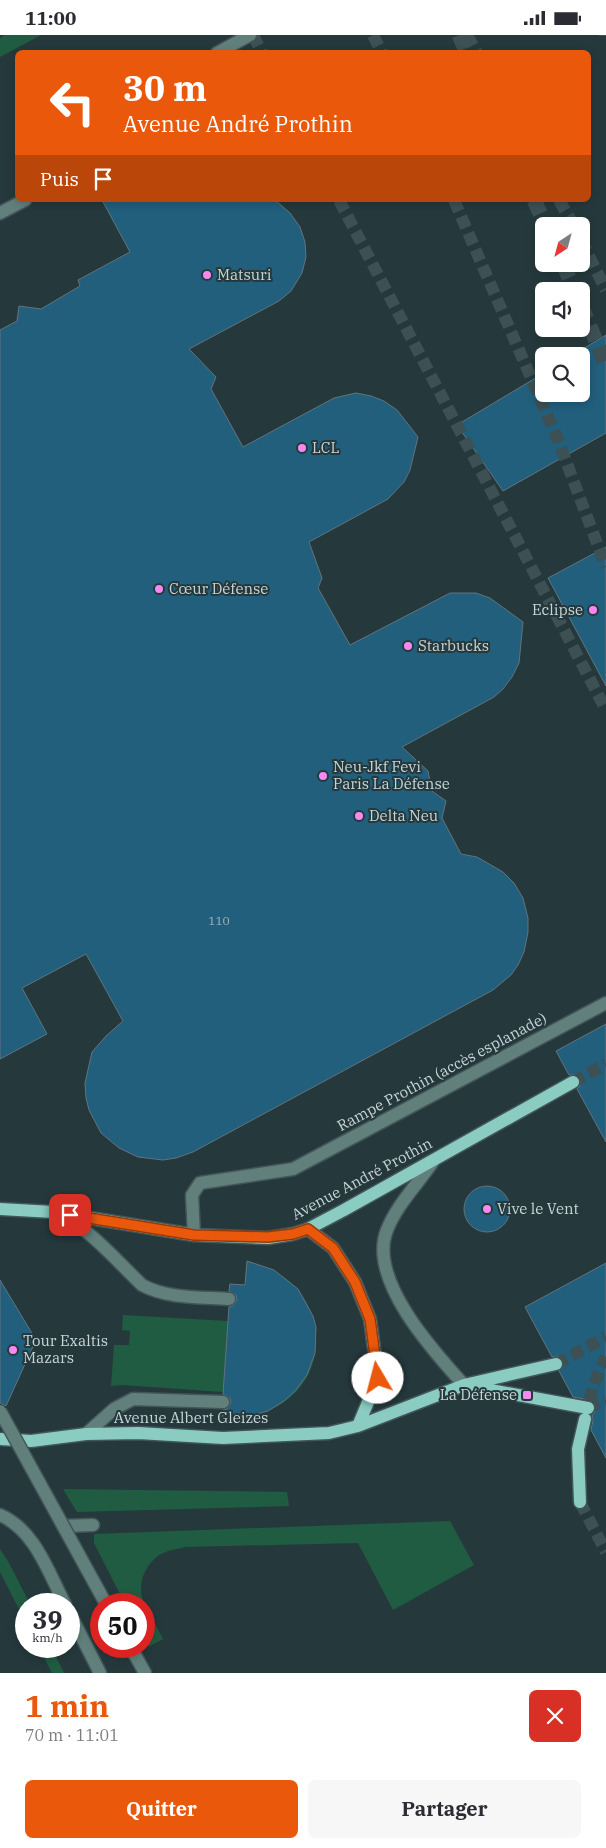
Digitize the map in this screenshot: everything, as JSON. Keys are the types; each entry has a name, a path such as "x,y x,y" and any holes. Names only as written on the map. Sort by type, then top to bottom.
{"main road":[{"name":"Avenue André Prothin","path":"0,1209 53,1212 194,1235 268,1237 293,1234 308,1229 573,1083"},
{"path":"308,1229 333,1248 355,1282 370,1319 378,1378 358,1426"},
{"name":"Avenue Albert Gleizes","path":"0,1439 31,1441 86,1434 138,1433 223,1438 329,1433 358,1426 464,1385 556,1364"},
{"path":"464,1385 587,1414 578,1449 580,1502"}],"street":[{"path":"222,50 250,35"},
{"path":"0,213 21,202"},
{"name":"Rampe Prothin (accès esplanade)","path":"194,1235 192,1195 200,1183 292,1169 606,1003"},
{"path":"434,1160 386,1231 383,1256 403,1310 441,1360 464,1385"},
{"path":"53,1212 66,1217 83,1229 142,1285 151,1290 167,1295 229,1299"},
{"path":"86,1434 114,1409 133,1399 223,1402"},
{"path":"0,1411 100,1593"},
{"path":"0,1515 21,1528 32,1540 59,1593"},
{"path":"63,1526 93,1525"},
{"path":"80,1634 100,1673"},
{"path":"137,1658 145,1673"}],"green space":[{"path":"5,35 41,35 0,57 0,38"},
{"path":"246,1263 273,1271 294,1286 308,1306 315,1329 315,1353 307,1376 291,1396 261,1413 245,1416 222,1416 223,1392 122,1385 111,1386 114,1345 129,1345 130,1331 122,1330 123,1315 228,1321 230,1284 245,1285"},
{"path":"63,1489 287,1492 289,1506 77,1512"},
{"path":"450,1521 474,1565 393,1610 358,1543 185,1547 168,1551 154,1559 142,1578 141,1593 119,1593 94,1543 94,1534"},
{"path":"0,1549 24,1593 15,1593 15,1601 0,1572"},
{"path":"155,1624 163,1639 155,1643"},
{"path":"44,1658 57,1658 64,1673 52,1673"}],"building":[{"name":"Cœur Défense","path":"103,202 277,202 290,213 300,227 305,242 306,257 302,273 291,291 279,301 189,349 216,377 211,389 243,447 334,398 356,393 384,401 397,410 418,437 410,470 404,482 388,499 309,542 322,578 318,588 350,645 450,593 476,593 490,598 523,622 519,663 503,689 494,697 402,747 428,771 432,791 446,801 442,818 461,854 477,857 503,872 514,883 523,898 528,918 528,932 524,952 518,965 511,975 493,990 193,1152 163,1160 138,1157 119,1148 101,1133 89,1110 85,1083 92,1052 123,1021 86,954 22,988 47,1034 0,1059 0,330 17,321 19,306 41,309 80,286 78,280 130,252"},
{"path":"606,335 606,433 503,491 457,425 535,378 535,402 590,402 590,347 586,347"},
{"path":"606,547 606,686 548,578"},
{"path":"606,1024 606,1142 577,1089 580,1086 580,1078 577,1075 569,1075 556,1051"},
{"name":"Vive le Vent","path":"492,1186 496,1187 506,1196 509,1200 509,1218 500,1228 492,1232 482,1232 474,1228 465,1218 464,1204 468,1196 478,1187"},
{"path":"247,1261 274,1270 298,1289 313,1316 316,1327 315,1353 307,1375 296,1390 284,1401 268,1411 253,1415 222,1417 223,1410 227,1409 231,1403 230,1398 223,1394 229,1307 233,1306 237,1300 236,1295 229,1291 230,1284 245,1285"},
{"path":"606,1263 606,1458 591,1430 592,1415 596,1410 595,1405 590,1400 573,1397 559,1371 564,1366 562,1359 558,1356 552,1357 525,1307"},
{"name":"Tour Exaltis Mazars","path":"0,1280 36,1340 6,1406 0,1403"}],"tunnel":[{"path":"253,35 260,50"},
{"path":"373,35 380,50"},
{"path":"459,35 466,50"},
{"path":"467,35 475,50"},
{"path":"340,202 606,710"},
{"path":"455,202 558,440 606,567"},
{"path":"535,202 542,217"},
{"path":"560,202 569,217"},
{"path":"590,258 606,290"},
{"path":"567,273 571,282"},
{"path":"590,327 606,365"},
{"path":"573,1082 606,1064"},
{"path":"556,1364 606,1337"},
{"path":"585,1418 593,1386 606,1357"},
{"path":"588,1408 606,1401"},
{"path":"580,1502 606,1552"}],"place":[{"name":"Matsuri","path":"207,275"},
{"name":"LCL","path":"302,448"},
{"name":"Cœur Défense","path":"159,589"},
{"name":"Eclipse","path":"593,610"},
{"name":"Starbucks","path":"408,646"},
{"name":"Neu-Jkf Fevi Paris La Défense","path":"323,776"},
{"name":"Delta Neu","path":"359,816"},
{"name":"Vive le Vent","path":"487,1209"},
{"name":"Tour Exaltis Mazars","path":"13,1350"},
{"name":"La Défense","path":"527,1395"}],"route":[{"path":"70,1215 194,1235 268,1237 293,1234 308,1229 333,1248 355,1282 370,1319 378,1378"}]}
